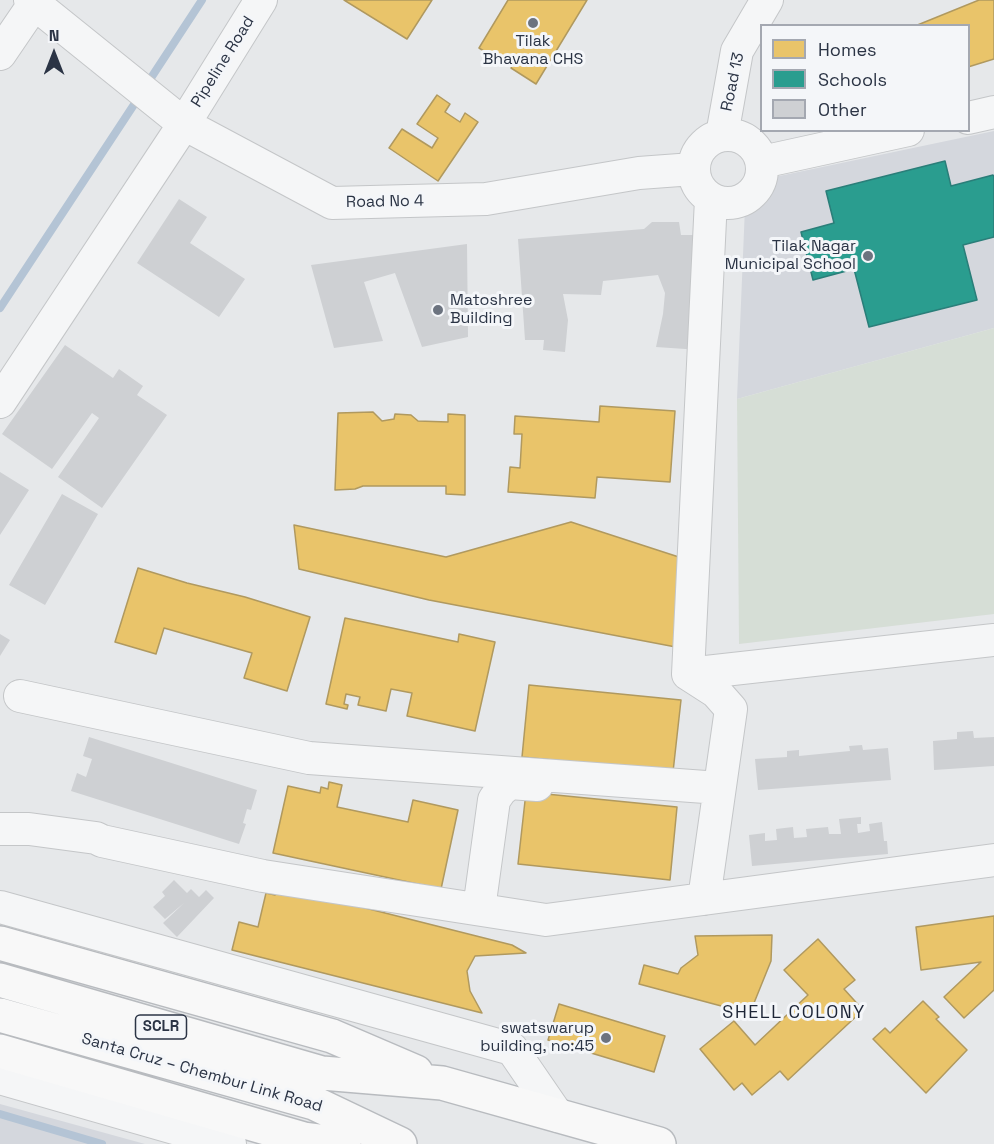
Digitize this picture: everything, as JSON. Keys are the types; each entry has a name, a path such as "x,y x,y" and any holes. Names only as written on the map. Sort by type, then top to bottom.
{"highway":[{"path":"0,943 332,1036 442,1083"},
{"name":"Santa Cruz – Chembur Link Road","path":"0,980 322,1073 442,1083 659,1144"},
{"name":"Santa Cruz – Chembur Link Road","path":"0,1015 314,1103 400,1144"},
{"path":"0,1051 304,1139 344,1144"}],"street":[{"name":"Pipeline Road","path":"0,402 178,119 261,0"},
{"name":"Road 13","path":"722,135 737,51 766,0"},
{"name":"Road No 4","path":"32,2 178,119 332,203 486,200 639,173 693,170"},
{"path":"0,54 32,2"},
{"path":"970,118 994,112"},
{"path":"762,162 899,132"},
{"path":"722,135 743,137 752,143 762,162 763,172 754,192 746,199 734,203 722,203 711,199 702,191 693,170 695,158 701,147 710,139 722,135"},
{"path":"688,674 711,199"},
{"path":"688,674 994,640"},
{"path":"688,674 716,692 731,709 704,899"},
{"path":"20,696 309,758 719,793"},
{"path":"479,909 494,801 501,790 510,783 719,793"},
{"path":"0,829 29,829 96,838 263,876 546,920 994,860"},
{"path":"0,907 512,1049 558,1116"},
{"path":"0,1078 230,1144"}],"shaded area":[{"name":"Tilak Nagar Municipal School","path":"994,131 994,328 737,399 746,183"},
{"path":"994,328 994,614 739,644 737,399"},
{"path":"0,1104 145,1144 0,1144"}],"building: Homes":[{"path":"344,0 432,0 407,39"},
{"name":"Tilak Bhavana CHS","path":"508,0 587,0 536,84 511,68 515,61 508,57 504,64 479,48"},
{"path":"979,0 994,0 994,59 970,66 970,24 920,24"},
{"path":"437,95 450,104 445,112 460,122 465,113 478,122 438,181 389,148 402,129 432,148 438,138 417,124"},
{"path":"600,406 675,411 670,482 597,477 595,498 508,492 510,467 520,468 522,434 514,434 515,416 599,422"},
{"path":"373,412 382,421 394,419 395,414 411,415 418,421 448,422 448,414 465,415 465,495 446,494 446,486 363,486 355,489 335,490 338,413"},
{"path":"571,522 688,560 681,648 429,600 299,569 294,525 446,557"},
{"path":"138,568 310,617 287,691 244,678 252,653 164,628 156,654 115,642"},
{"path":"345,618 458,642 459,634 495,642 475,731 407,716 412,693 391,689 386,711 358,705 360,697 346,694 344,704 348,705 347,709 326,704"},
{"path":"529,685 681,700 673,772 522,757"},
{"path":"329,782 342,785 337,807 408,822 413,800 458,810 441,889 273,853 288,786 320,793 321,787 328,789"},
{"path":"526,792 677,807 670,880 518,864"},
{"path":"278,886 512,945 526,953 475,956 467,971 470,991 482,1013 232,950 239,922 258,927 266,893 275,895"},
{"path":"994,916 994,990 964,1018 944,997 981,962 921,970 916,927"},
{"path":"772,935 771,961 754,1003 740,1011 639,984 644,965 678,974 681,968 698,955 695,936"},
{"path":"818,939 855,980 844,989 863,1010 788,1080 780,1071 752,1095 742,1083 734,1090 700,1049 734,1021 755,1045 808,995 784,970"},
{"path":"923,1001 939,1017 936,1019 967,1050 926,1093 873,1039 885,1028 890,1033"},
{"name":"swatswarup building, no:45","path":"559,1004 665,1036 654,1072 548,1040"}],"building: Schools":[{"path":"945,161 951,186 993,175 994,177 994,237 963,245 977,300 869,327 854,269 813,280 801,232 834,223 826,191"}],"building: Other":[{"path":"179,199 207,217 190,243 245,279 219,317 137,263"},
{"path":"652,222 679,222 681,235 698,235 700,350 656,347 665,293 658,275 603,281 601,295 563,294 568,320 565,352 543,350 544,340 525,340 518,239 644,229"},
{"name":"Matoshree Building","path":"467,244 468,337 422,347 395,273 364,282 383,341 334,348 311,265"},
{"path":"65,345 113,378 119,369 143,386 137,395 167,415 102,508 58,477 99,418 92,413 52,469 2,434"},
{"path":"0,472 29,490 0,535"},
{"path":"62,494 98,514 45,605 9,585"},
{"path":"0,634 10,640 0,656"},
{"path":"973,731 974,738 994,737 994,766 934,770 933,741 957,739 957,732"},
{"path":"89,737 257,790 251,810 247,809 243,823 246,824 239,844 71,791 77,773 86,777 92,759 83,756"},
{"path":"862,745 863,750 888,748 891,780 758,790 755,759 787,757 787,751 799,750 799,756 850,751 849,746"},
{"path":"861,817 861,824 857,824 858,833 870,831 869,824 882,822 888,854 752,866 749,835 765,833 765,841 777,840 776,829 793,827 794,838 807,837 806,829 828,827 829,834 841,834 839,819"},
{"path":"174,880 187,893 191,889 199,897 206,890 214,898 177,937 163,923 184,903 165,919 153,907 165,896 162,892"}],"waterway":[{"path":"147,84 202,0"},
{"path":"0,308 139,97"},
{"path":"0,1114 102,1144"}],"place":[{"name":"Tilak Bhavana CHS","path":"533,23"},
{"name":"Tilak Nagar Municipal School","path":"868,256"},
{"name":"Matoshree Building","path":"438,310"},
{"name":"swatswarup building, no:45","path":"606,1038"}],"district":[{"name":"SHELL COLONY","path":"794,1013"}]}
